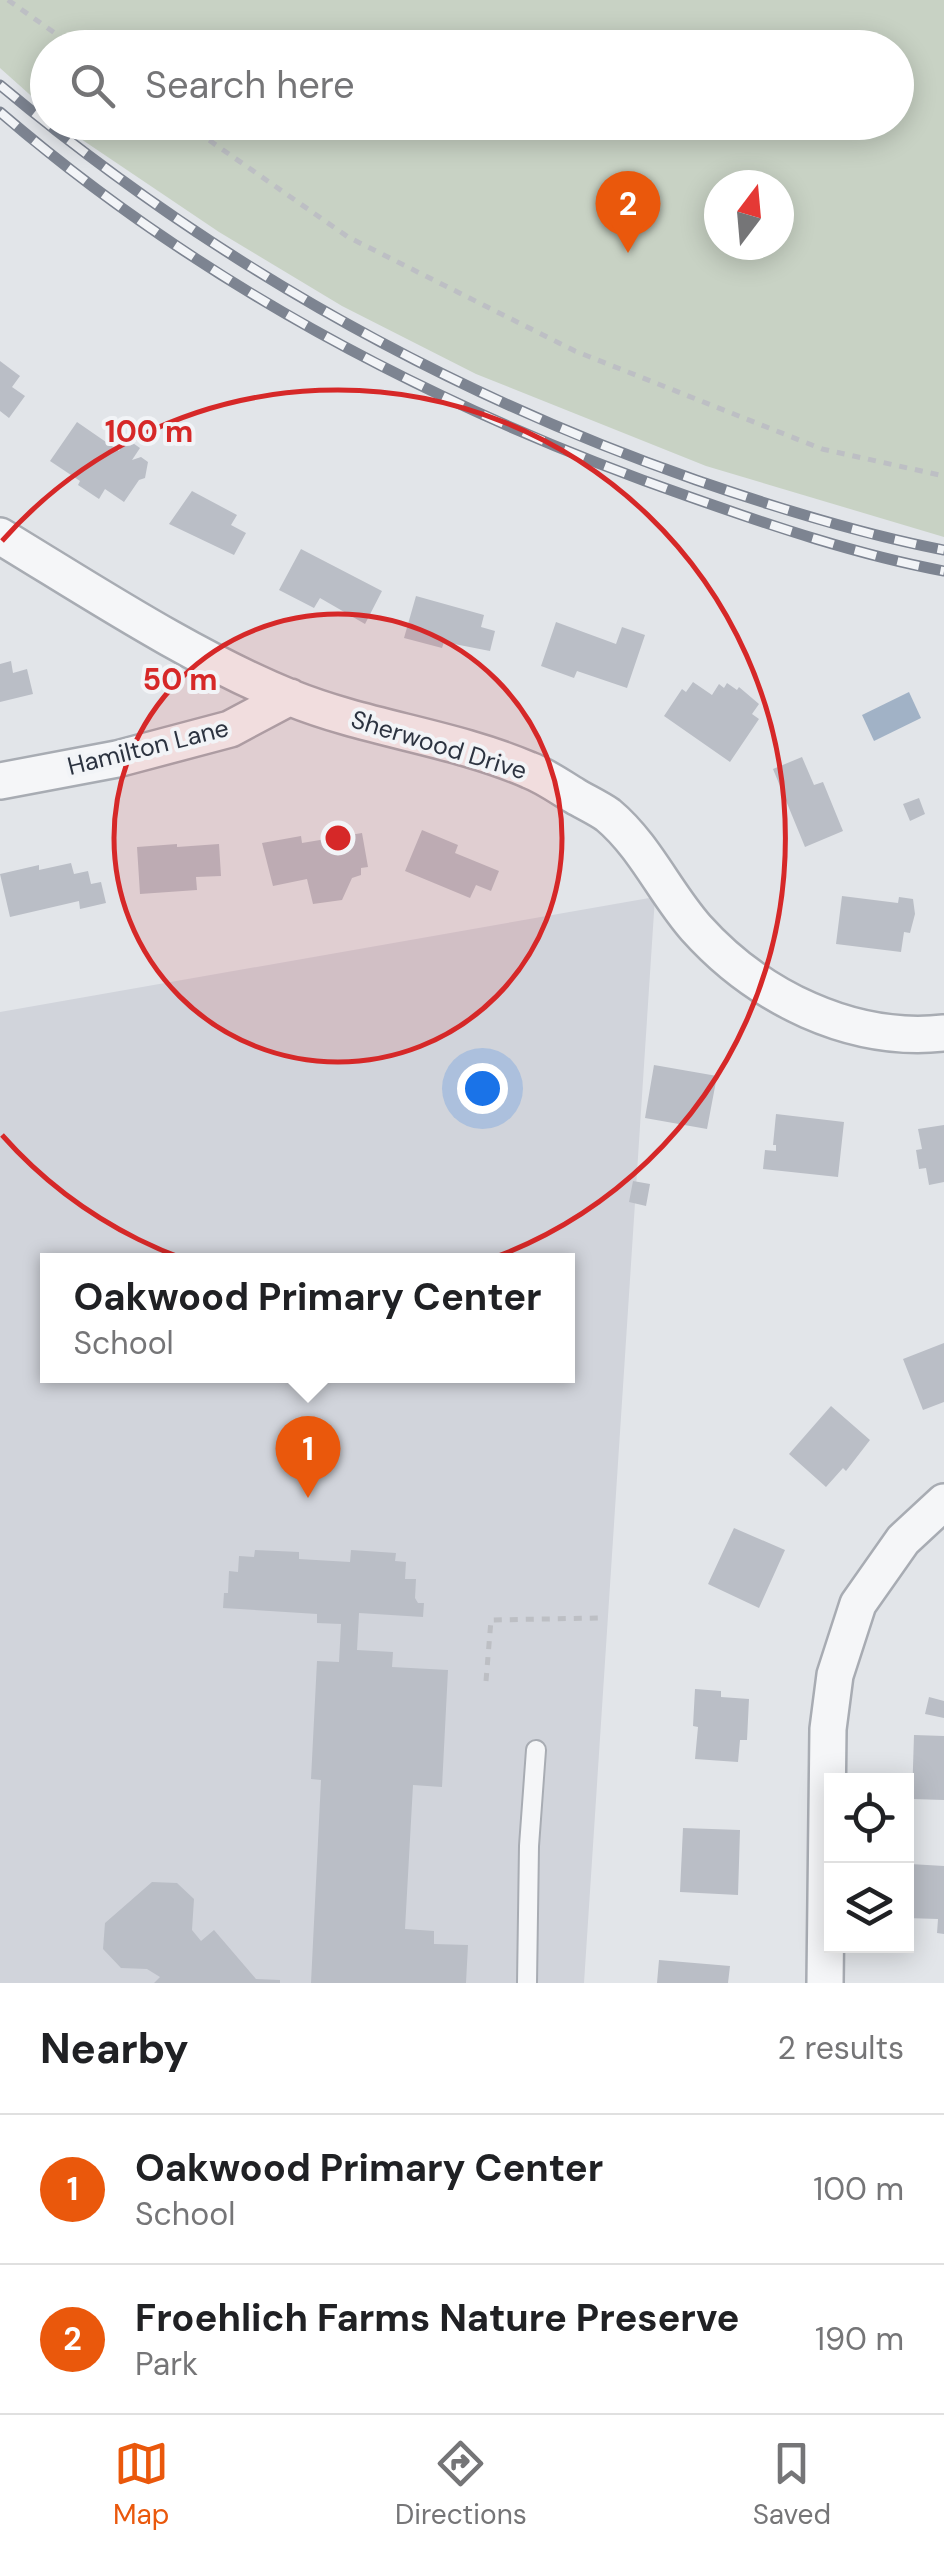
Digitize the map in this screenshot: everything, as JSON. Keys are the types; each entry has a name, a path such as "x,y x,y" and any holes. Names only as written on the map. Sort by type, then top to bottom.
{"street":[{"name":"Sherwood Drive","path":"0,536 125,612 290,698 373,726 451,743 531,770 608,816 657,870 695,927 744,974 809,1013 890,1034 944,1033"},
{"name":"Hamilton Lane","path":"0,781 117,759 230,729 290,698"},
{"path":"825,1983 828,1729 835,1674 858,1604 903,1540 944,1502"}],"lane":[{"path":"527,1983 529,1846 536,1750"}],"path":[{"path":"8,0 50,30"},
{"path":"210,140 348,237 576,351 822,450 944,476"},
{"path":"486,1681 492,1620 598,1618"}],"shaded area":[{"path":"655,897 584,1983 0,1983 0,1012"}],"green space":[{"path":"0,0 944,0 944,537 706,466 476,374 342,306 219,232 82,140 914,140 914,30 30,30 30,95 0,68"}],"water":[{"path":"909,692 921,718 874,741 862,715"}],"building":[{"path":"0,361 20,376 12,387 25,396 9,418 0,411"},
{"path":"77,422 119,451 127,439 140,448 132,460 141,457 148,462 145,478 139,480 124,502 105,489 99,499 50,461"},
{"path":"192,491 237,515 231,525 246,533 234,555 169,524"},
{"path":"301,549 382,591 365,624 320,598 314,608 279,590"},
{"path":"416,596 484,615 481,627 495,631 490,651 444,642 442,648 404,638"},
{"path":"556,622 616,644 622,627 645,635 627,688 577,671 574,678 541,666"},
{"path":"11,661 13,673 27,669 33,694 0,702 0,664"},
{"path":"693,682 712,695 719,684 724,688 727,683 737,690 739,687 759,704 752,714 759,719 730,762 664,716 682,689 686,692"},
{"path":"802,757 814,785 823,782 843,831 805,847 773,769"},
{"path":"919,798 925,814 910,821 903,804"},
{"path":"422,830 458,845 455,853 499,871 491,891 476,885 470,898 405,871"},
{"path":"362,833 368,867 361,868 361,875 352,878 342,900 313,904 307,879 273,886 262,843 301,836 302,843"},
{"path":"219,844 221,876 196,877 197,890 140,894 137,847"},
{"path":"71,863 74,874 88,871 91,884 101,882 106,903 80,909 79,901 10,917 0,874"},
{"path":"842,896 898,903 899,897 913,899 915,914 910,933 904,932 901,952 836,944"},
{"path":"654,1065 717,1076 707,1129 645,1118"},
{"path":"776,1114 844,1122 838,1177 763,1169 765,1150 776,1151"},
{"path":"944,1125 944,1182 929,1185 926,1168 919,1169 916,1150 922,1149 918,1129"},
{"path":"633,1181 650,1184 646,1206 629,1202"},
{"path":"944,1343 944,1402 923,1410 903,1359"},
{"path":"831,1406 870,1440 846,1471 843,1468 826,1487 789,1454"},
{"path":"734,1528 785,1550 759,1608 708,1584"},
{"path":"255,1550 299,1552 299,1559 350,1562 351,1550 396,1553 395,1561 406,1562 405,1579 416,1579 415,1598 424,1603 423,1617 359,1613 357,1650 393,1652 392,1667 448,1670 442,1787 413,1785 405,1929 434,1931 434,1944 468,1945 466,1983 311,1983 321,1780 311,1779 317,1661 339,1662 341,1624 317,1623 317,1614 223,1608 229,1571 238,1572 239,1556 254,1557"},
{"path":"695,1689 721,1691 721,1697 749,1699 747,1740 740,1740 738,1762 695,1759"},
{"path":"929,1697 944,1701 944,1718 925,1714"},
{"path":"914,1735 944,1736 944,1800 914,1799"},
{"path":"683,1828 740,1830 738,1895 680,1892"},
{"path":"914,1864 944,1866 944,1934 937,1933 938,1919 914,1918"},
{"path":"152,1882 177,1883 194,1899 192,1930 201,1941 214,1930 256,1979 280,1983 154,1983 160,1977 147,1969 121,1968 103,1949 105,1923"},
{"path":"659,1960 730,1966 728,1983 657,1983"}],"railway":[{"path":"0,85 30,109"},
{"path":"0,112 30,137"},
{"path":"34,140 157,233 241,287 415,383 597,463 690,497 847,548 944,571"},
{"path":"69,140 244,263 418,362 509,405 696,480 819,520 944,550"}],"place":[{"name":"Froehlich Farms Nature Preserve","path":"628,253"},
{"name":"Oakwood Primary Center","path":"308,1498"}]}
